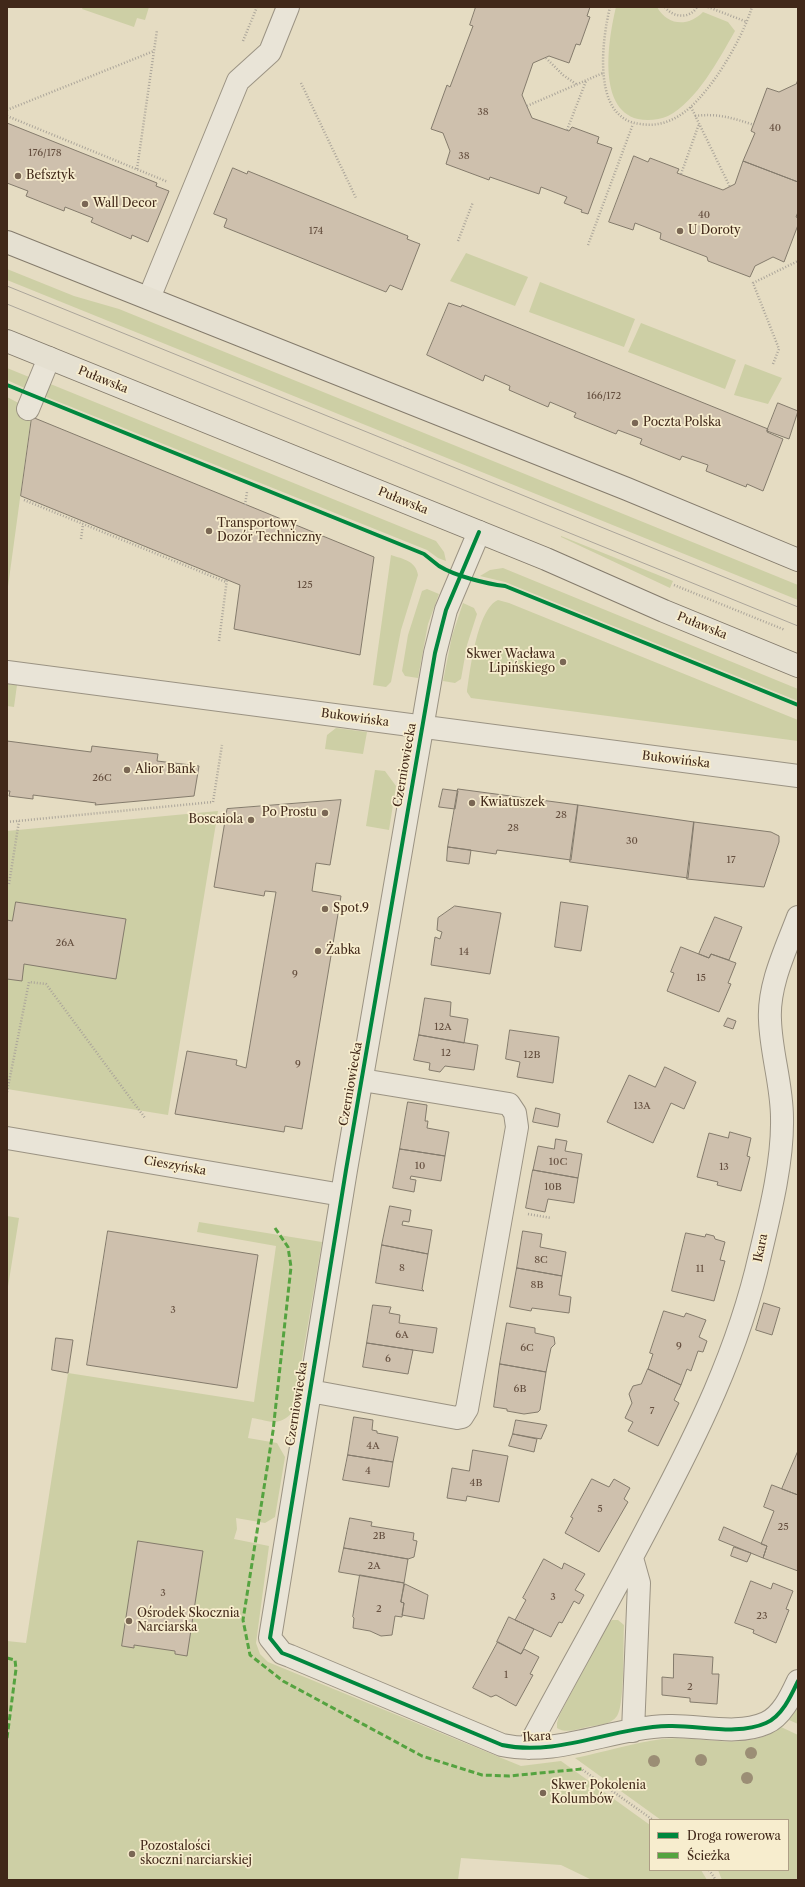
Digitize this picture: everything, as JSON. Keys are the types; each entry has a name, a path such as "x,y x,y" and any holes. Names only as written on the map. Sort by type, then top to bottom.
{"main road":[{"path":"7,242 627,489 798,560"},
{"name":"Puławska","path":"7,341 479,532 798,666"}],"street":[{"path":"149,298 238,81 270,52 288,7"},
{"path":"28,409 49,358"},
{"name":"Czerniowiecka","path":"274,1645 270,1638 271,1627 342,1195 435,654 442,624 454,589 479,532"},
{"name":"Bukowińska","path":"7,672 798,776"},
{"name":"Ikara","path":"528,1748 685,1458 717,1391 741,1326 753,1283 777,1172 783,1119 770,1020 771,1002 782,958 798,917"},
{"path":"310,1391 457,1418 462,1417 467,1409 517,1126 515,1113 509,1104 362,1080"},
{"name":"Cieszyńska","path":"7,1138 342,1195"},
{"path":"632,1558 639,1583 633,1731"},
{"name":"Ikara","path":"274,1645 282,1653 502,1746 515,1748 567,1745 633,1731 670,1726 736,1729 766,1723 778,1714 798,1681"}],"path":[{"path":"610,7 603,42 603,73 608,98 614,109 623,118 634,124 648,125 664,123 683,114 691,107 727,59 747,22 752,7"},
{"path":"665,7 674,15 682,16 689,15 697,7"},
{"path":"708,7 747,22"},
{"path":"137,170 157,30"},
{"path":"7,110 154,51"},
{"path":"546,58 563,75 577,84"},
{"path":"527,106 603,73"},
{"path":"567,130 586,80"},
{"path":"301,83 356,198"},
{"path":"691,107 730,187"},
{"path":"695,116 711,114 726,116 754,125"},
{"path":"7,116 174,184"},
{"path":"588,245 634,124"},
{"path":"681,174 699,124"},
{"path":"458,241 473,202"},
{"path":"773,364 779,349 753,283 798,261"},
{"path":"245,505 247,492"},
{"path":"24,500 227,581 219,641"},
{"path":"81,539 83,524"},
{"path":"674,585 791,633"},
{"path":"7,822 213,802 222,745"},
{"path":"9,884 19,821"},
{"path":"7,1092 29,982 46,984 144,1118"},
{"path":"523,1214 551,1218"},
{"path":"576,1764 652,1819"},
{"path":"710,1871 716,1880"}],"green space":[{"path":"83,7 149,7 145,20 137,18 134,27 82,9"},
{"path":"616,7 657,7 667,18 678,22 691,20 703,12 728,22 735,31 722,54 698,90 679,109 668,116 653,120 638,119 625,113 616,101 611,87 609,53"},
{"path":"466,253 528,277 515,306 450,281"},
{"path":"7,269 74,296 119,309 798,585 798,600 7,280"},
{"path":"540,282 635,319 624,347 529,312"},
{"path":"641,323 736,360 725,389 628,352"},
{"path":"745,364 782,378 768,404 734,395"},
{"path":"7,368 34,379 29,390 7,380"},
{"path":"48,383 436,541 444,552 446,561 438,558 427,550 44,396"},
{"path":"7,397 32,410 7,594"},
{"path":"561,537 673,581 670,588"},
{"path":"391,555 408,561 415,567 418,575 401,630 391,682 386,687 373,685"},
{"path":"503,568 798,689 798,701 505,582 480,576 490,570"},
{"path":"427,589 439,594 428,624 418,678 405,676 402,671 408,635 422,591"},
{"name":"Skwer Wacława Lipińskiego","path":"498,600 509,603 798,720 798,741 471,698 467,692 476,642 485,615 491,606"},
{"path":"463,603 474,608 477,614 467,645 461,679 455,683 443,681 452,636"},
{"path":"7,684 17,685 14,707 7,706"},
{"path":"336,728 367,732 363,754 325,749 327,735"},
{"path":"375,770 385,771 396,786 389,830 366,826"},
{"path":"218,811 168,1115 7,1089 7,831"},
{"path":"7,1216 19,1218 7,1293"},
{"name":"Ośrodek Skocznia Narciarska","path":"199,1222 322,1242 293,1412 283,1420 274,1422 252,1418 248,1438 277,1443 285,1457 275,1517 265,1523 236,1518 237,1529 234,1539 269,1546 256,1643 260,1654 268,1662 521,1766 561,1761 649,1824 649,1871 702,1871 707,1880 592,1880 561,1865 461,1858 458,1880 7,1880 7,1641 26,1643 68,1373 254,1402 276,1246 197,1232"},
{"path":"612,1620 618,1620 624,1625 623,1673 620,1710 614,1719 604,1724 572,1730 560,1730 557,1728 559,1716 607,1625"},
{"path":"798,1706 798,1724 789,1720"},
{"path":"781,1727 798,1735 798,1880 722,1880 718,1871 789,1871 789,1819 660,1819 575,1758 662,1739 677,1738 739,1741 753,1740 767,1735"}],"building":[{"path":"476,7 590,7 587,16 590,17 580,45 576,44 569,63 549,56 533,63 522,95 532,118 569,131 572,127 599,137 597,143 612,148 588,214 564,203 567,197 541,187 539,194 490,177 489,180 446,164 450,151 443,133 431,129 447,85 450,87 473,26 470,25"},
{"path":"798,80 798,182 743,161 755,133 751,131 767,88 779,92 796,84"},
{"path":"7,123 157,183 156,186 169,191 148,242 132,235 131,239 91,222 93,218 65,207 64,211 26,196 28,191 7,183"},
{"path":"634,156 648,162 650,158 679,169 677,173 723,190 735,184 743,161 798,182 798,212 796,217 798,218 798,225 784,262 773,257 755,266 750,277 708,261 707,257 660,239 661,233 635,223 633,230 609,222"},
{"path":"233,168 247,174 248,171 408,236 407,239 420,244 402,290 390,285 386,292 224,227 227,219 214,214"},
{"path":"449,303 461,307 462,305 768,429 767,432 783,439 763,491 747,484 746,487 706,471 708,465 682,456 680,460 640,444 642,439 618,430 616,434 574,417 576,413 550,402 548,407 509,390 510,386 485,375 483,381 427,355"},
{"path":"778,403 798,411 789,439 767,431"},
{"name":"Transportowy Dozór Techniczny","path":"32,417 374,557 360,655 234,629 240,585 21,496"},
{"path":"7,741 91,752 92,746 158,754 157,761 199,766 194,796 95,805 96,803 33,795 33,799 9,796 10,791 7,791"},
{"path":"443,789 458,791 455,809 439,807"},
{"path":"458,789 578,805 571,860 497,850 496,854 448,847"},
{"path":"341,800 330,865 316,863 312,891 341,896 302,1129 285,1126 284,1132 175,1114 187,1051 237,1060 236,1065 246,1068 276,892 265,891 264,896 214,887 227,809"},
{"path":"578,805 694,822 688,878 570,862"},
{"path":"694,822 771,832 779,836 779,842 764,887 687,879"},
{"path":"448,847 471,850 469,864 447,861"},
{"path":"16,902 126,919 116,979 24,964 22,981 7,979 7,920 12,921"},
{"path":"561,902 588,906 581,951 555,947"},
{"path":"455,906 501,913 490,974 431,965 435,937 440,939 442,932 437,930 438,918"},
{"path":"715,917 742,927 729,960 711,954 709,958 699,954"},
{"path":"681,947 709,958 711,954 736,963 728,983 731,984 719,1012 667,991 674,973 671,972"},
{"path":"425,998 451,1002 450,1016 468,1019 464,1043 419,1035"},
{"path":"728,1018 736,1021 733,1029 724,1026"},
{"path":"510,1030 559,1037 553,1083 517,1077 520,1062 506,1059"},
{"path":"419,1035 478,1045 474,1070 445,1066 440,1072 429,1070 430,1063 414,1060"},
{"path":"665,1067 696,1082 684,1109 671,1103 653,1143 607,1122 629,1075 655,1087"},
{"path":"408,1102 427,1105 425,1121 428,1121 427,1128 449,1132 445,1156 400,1149"},
{"path":"536,1108 560,1114 558,1127 533,1122"},
{"path":"730,1132 751,1138 747,1156 750,1157 741,1191 717,1185 718,1182 697,1177 709,1133 728,1138"},
{"path":"556,1139 567,1141 565,1151 582,1154 578,1178 533,1170 538,1146 554,1149"},
{"path":"400,1149 445,1156 441,1181 411,1176 410,1179 416,1180 414,1192 393,1188"},
{"path":"533,1170 578,1178 574,1203 548,1199 545,1212 526,1208"},
{"path":"390,1206 411,1210 409,1222 403,1221 402,1225 432,1230 428,1254 382,1245"},
{"path":"108,1231 258,1255 237,1388 87,1365"},
{"path":"523,1231 542,1234 540,1247 566,1252 562,1276 517,1268"},
{"path":"686,1233 705,1237 706,1234 714,1236 715,1239 725,1242 720,1260 725,1261 714,1301 672,1291"},
{"path":"382,1245 428,1254 422,1289 424,1291 376,1283"},
{"path":"517,1268 562,1276 559,1295 571,1297 569,1313 532,1308 531,1311 510,1307"},
{"path":"764,1303 780,1308 772,1335 756,1330"},
{"path":"373,1305 391,1307 389,1313 400,1315 399,1323 437,1328 433,1353 367,1343"},
{"path":"664,1311 684,1317 686,1313 706,1320 699,1337 707,1341 703,1352 698,1351 691,1371 687,1369 681,1385 648,1369 653,1354 650,1353"},
{"path":"507,1323 535,1328 535,1333 554,1337 555,1344 551,1348 546,1372 500,1364"},
{"path":"56,1338 73,1340 68,1373 52,1370"},
{"path":"367,1343 413,1350 408,1374 363,1367"},
{"path":"500,1364 546,1372 540,1410 538,1412 524,1414 494,1407"},
{"path":"648,1369 681,1385 674,1400 679,1403 658,1446 628,1431 633,1422 625,1418 632,1403 629,1394 633,1386 641,1384"},
{"path":"354,1417 373,1420 372,1430 377,1431 377,1433 398,1437 393,1462 348,1455"},
{"path":"516,1420 547,1425 541,1439 513,1434"},
{"path":"513,1434 537,1439 534,1452 509,1446"},
{"path":"473,1450 508,1456 499,1502 467,1496 466,1501 447,1498 452,1468 469,1471"},
{"path":"798,1451 798,1495 782,1489"},
{"path":"348,1455 393,1462 389,1487 343,1480"},
{"path":"592,1479 609,1487 614,1479 630,1488 624,1499 628,1502 599,1552 565,1533 573,1518 571,1517"},
{"path":"772,1485 798,1495 798,1571 763,1558 767,1546 761,1544 774,1511 764,1507"},
{"path":"350,1518 372,1522 371,1526 414,1533 413,1540 417,1541 414,1557 408,1559 344,1548"},
{"path":"724,1527 767,1546 763,1558 719,1540"},
{"path":"138,1541 203,1551 187,1656 175,1654 175,1651 134,1645 134,1648 122,1646"},
{"path":"734,1547 751,1553 747,1562 731,1556"},
{"path":"344,1548 408,1559 404,1583 339,1572"},
{"path":"544,1559 562,1569 564,1563 585,1574 575,1590 584,1595 579,1604 574,1601 562,1623 559,1622 551,1637 515,1620 526,1600 523,1598"},
{"path":"360,1575 404,1583 401,1602 404,1603 402,1617 395,1616 392,1635 381,1636 370,1631 353,1628 353,1617"},
{"path":"751,1581 771,1589 773,1583 793,1591 786,1609 789,1610 776,1643 753,1633 754,1630 735,1623"},
{"path":"405,1584 428,1595 424,1619 402,1615 404,1603 401,1602"},
{"path":"509,1617 534,1629 521,1654 497,1642"},
{"path":"498,1642 521,1654 524,1649 539,1657 530,1674 533,1675 516,1706 496,1695 491,1697 473,1688"},
{"path":"674,1654 713,1657 712,1674 719,1674 717,1704 690,1702 690,1698 662,1695 662,1677 673,1678"}],"tram line":[{"path":"7,286 798,607"},
{"path":"7,304 798,626"}],"marked path":[{"path":"275,1228 288,1247 291,1267 273,1431 243,1620 250,1655 283,1681 422,1756 482,1775 509,1776 582,1769"},
{"path":"7,1658 15,1660 16,1669 7,1738"}],"cycle path":[{"path":"7,385 424,554 446,570 480,581 505,586 798,705"},
{"path":"479,532 446,610 435,653 346,1170 270,1638 282,1653 502,1745 523,1748 565,1745 627,1731 669,1726 718,1729 743,1729 755,1727 766,1723 777,1716 785,1705 798,1681"}],"place":[{"name":"Befsztyk","path":"18,176"},
{"name":"Wall Decor","path":"85,204"},
{"name":"U Doroty","path":"680,231"},
{"name":"Poczta Polska","path":"635,423"},
{"name":"Transportowy Dozór Techniczny","path":"209,531"},
{"name":"Skwer Wacława Lipińskiego","path":"563,662"},
{"name":"Alior Bank","path":"127,770"},
{"name":"Kwiatuszek","path":"472,803"},
{"name":"Po Prostu","path":"325,813"},
{"name":"Boscaiola","path":"251,820"},
{"name":"Spot.9","path":"325,909"},
{"name":"Żabka","path":"318,951"},
{"name":"Ośrodek Skocznia Narciarska","path":"129,1621"},
{"name":"Skwer Pokolenia Kolumbów","path":"543,1793"},
{"name":"Pozostalości skoczni narciarskiej","path":"132,1854"}]}
